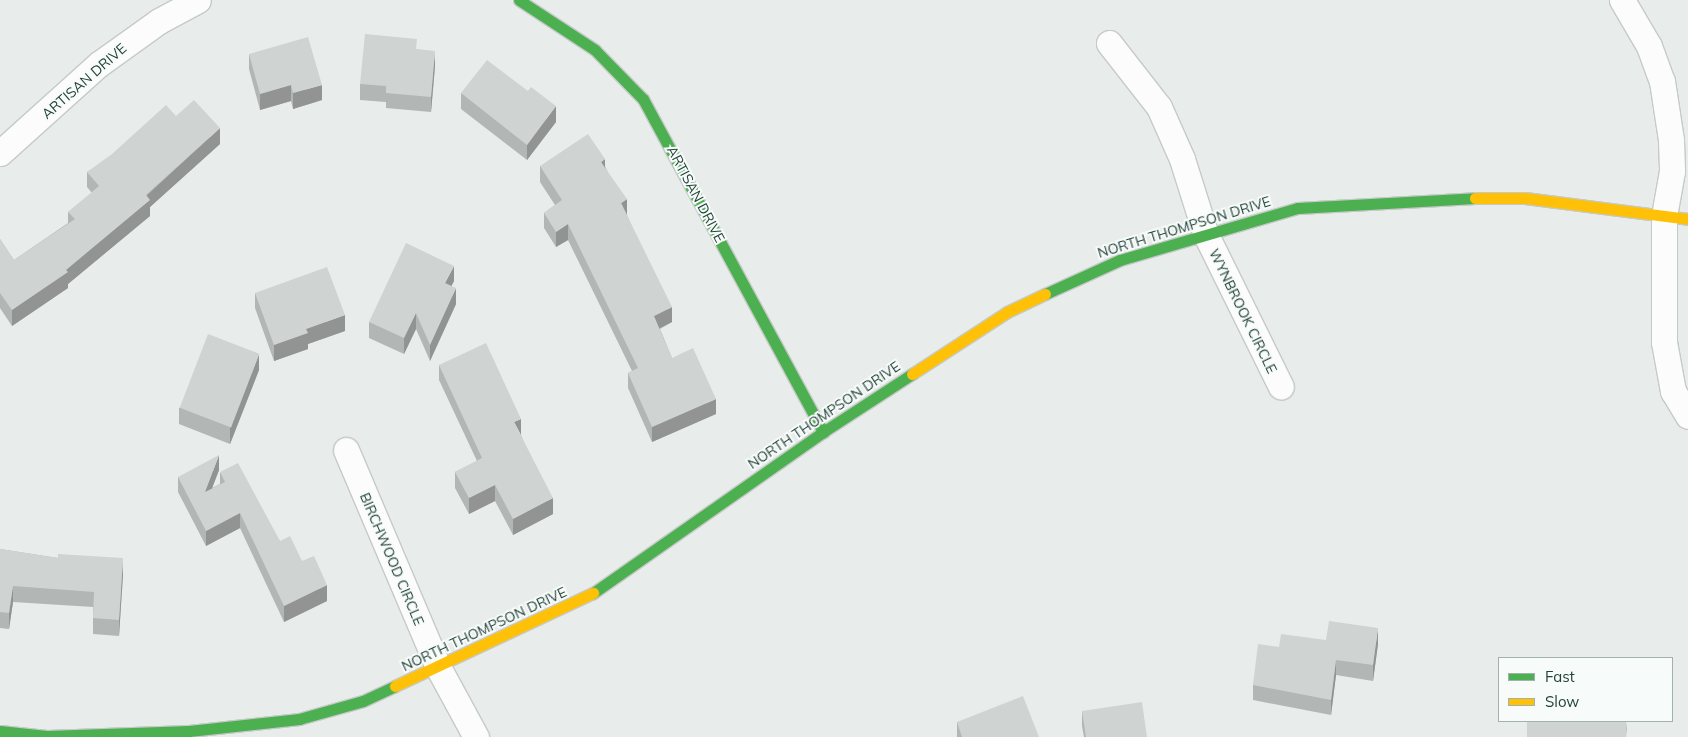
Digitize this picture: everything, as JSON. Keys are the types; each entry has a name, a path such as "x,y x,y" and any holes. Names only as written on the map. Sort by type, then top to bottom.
{"street":[{"name":"ARTISAN DRIVE","path":"0,153 99,64 160,21 198,0"},
{"name":"ARTISAN DRIVE","path":"518,0 550,18 595,50 643,99 823,432"},
{"path":"1622,0 1650,46 1662,81 1671,140 1676,217 1664,342 1673,391 1688,416"},
{"name":"WYNBROOK CIRCLE","path":"1109,43 1159,107 1182,160 1206,235 1281,387"},
{"name":"NORTH THOMPSON DRIVE","path":"0,731 47,736 189,731 299,719 363,701 585,599 823,432 1007,312 1039,294 1120,260 1298,208 1489,197 1525,198 1676,217"},
{"name":"BIRCHWOOD CIRCLE","path":"346,450 438,668 476,737"}],"building":[{"path":"365,34 417,39 416,49 435,51 431,97 386,93 386,86 360,84"},
{"path":"308,37 322,85 293,93 291,85 260,94 249,54"},
{"path":"487,60 528,91 531,87 556,106 527,145 461,93"},
{"path":"194,100 220,128 146,195 150,200 66,270 68,272 12,310 0,293 0,239 14,260 75,219 68,212 99,186 87,172 112,154 166,105 176,116"},
{"path":"588,134 605,159 601,162 627,199 621,203 672,307 654,316 672,358 693,348 716,399 652,427 628,373 638,368 568,224 556,232 544,213 562,200 540,166"},
{"path":"406,243 454,266 445,283 456,288 430,345 416,313 404,338 369,322"},
{"path":"327,267 345,315 306,329 308,333 274,345 255,293"},
{"path":"208,334 259,354 231,427 180,408"},
{"path":"486,343 521,419 514,422 553,498 513,519 495,485 469,498 455,472 482,458 439,365"},
{"path":"219,455 205,492 225,482 220,472 238,463 280,541 290,536 302,561 314,556 327,585 284,606 240,513 206,531 178,477"},
{"path":"0,549 58,558 58,554 123,558 119,620 93,618 94,592 13,586 9,613 0,612"},
{"path":"1329,621 1378,628 1373,665 1336,660 1331,700 1253,685 1258,644 1279,647 1281,634 1326,640"},
{"path":"1023,696 1039,737 962,737 957,722"},
{"path":"1142,702 1147,737 1086,737 1082,711"},
{"path":"1527,722 1626,722 1626,737 1527,737"}],"traffic: fast":[{"path":"519,0 595,50 643,99 823,432"},
{"path":"1045,294 1120,260 1298,208 1475,198"},
{"path":"593,593 823,432 912,374"},
{"path":"0,731 47,736 189,731 299,719 363,701 395,686"}],"traffic: slow":[{"path":"1475,198 1525,198 1688,219"},
{"path":"912,374 1007,312 1045,294"},
{"path":"395,686 593,593"}]}
